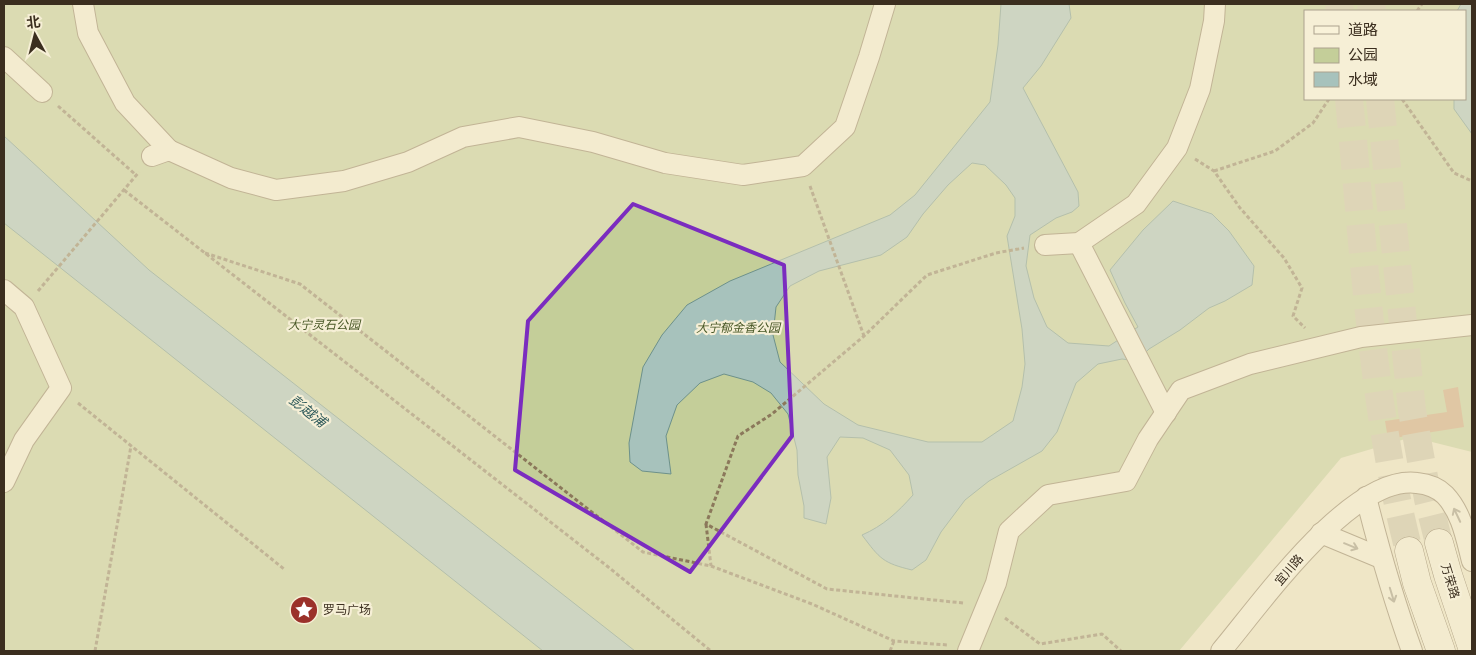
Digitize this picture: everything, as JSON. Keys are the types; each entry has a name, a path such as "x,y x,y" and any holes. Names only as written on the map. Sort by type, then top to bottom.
{"main road":[{"name":"万荣路","path":"1439,543 1472,647"},
{"path":"1409,551 1417,583 1441,651"}],"street":[{"path":"83,4 88,33 125,103 160,153 231,178 276,190 344,181 408,162 463,138 519,127 593,142 665,163 743,175 803,166 845,127 869,58 879,9"},
{"path":"1045,245 1079,243 1136,204 1177,148 1200,89 1214,21 1215,4"},
{"path":"4,57 42,92"},
{"path":"1079,243 1166,413"},
{"path":"4,290 24,307 60,388 24,440 4,482"},
{"path":"969,649 996,583 1008,531 1048,495 1126,481 1148,439 1181,390 1250,364 1360,337 1472,325"},
{"name":"宜川路","path":"1221,651 1302,553 1321,533 1342,514 1366,497 1390,486 1409,482 1428,485 1444,494 1458,512 1472,561"},
{"path":"1366,497 1381,558 1412,651"},
{"path":"1321,533 1381,558"}],"path":[{"path":"42,92 136,175"},
{"path":"1214,171 1275,151 1313,123 1328,100"},
{"path":"1403,100 1454,173 1472,182"},
{"path":"1177,148 1214,171 1240,208 1284,258 1302,288 1293,316 1325,346"},
{"path":"24,307 136,175 160,153"},
{"path":"803,166 864,336"},
{"path":"124,190 591,554 712,651"},
{"path":"712,566 706,524 738,436 772,414 864,336 927,275 996,253 1045,245"},
{"path":"205,253 300,284 643,552 712,566 812,604 894,641 969,649"},
{"path":"60,388 284,569"},
{"path":"96,651 131,446"},
{"path":"706,524 826,589 987,605 1040,644 1102,634 1121,651"},
{"path":"890,651 894,641"}],"highlighted area":[{"path":"633,204 784,265 792,436 690,572 515,470 528,321"}],"green space":[{"name":"大宁灵石公园","path":"4,4 1472,4 1472,452 1412,437 1341,458 1179,651 4,651"}],"water":[{"path":"1001,4 1069,4 1071,18 1041,66 1023,88 1078,192 1079,206 1072,212 1056,218 1030,235 1026,266 1034,298 1047,327 1068,343 1109,346 1138,327 1110,270 1143,230 1173,201 1212,214 1229,231 1254,266 1252,285 1209,308 1180,330 1149,349 1137,361 1122,359 1098,364 1076,383 1057,432 1042,451 989,481 965,500 941,532 926,560 912,570 894,565 883,559 873,550 862,535 890,518 913,495 909,475 890,450 863,438 840,437 827,457 831,498 826,524 804,518 804,506 798,475 797,450 788,414 771,393 753,382 724,374 700,383 677,405 666,436 671,474 642,471 630,462 629,443 643,367 662,335 687,305 730,281 890,215 915,195 990,102 998,45","holes":["972,163 985,165 1006,185 1015,198 1015,216 1007,236 1022,329 1025,364 1022,387 1013,421 982,442 928,442 858,425 824,404 780,362 773,335 776,307 790,286 819,271 881,255 907,237 923,214 948,185"]},
{"path":"1461,4 1472,4 1472,134 1454,109 1454,100 1466,100 1466,10 1458,10"},
{"name":"彭越浦","path":"4,136 149,270 635,651 543,651 4,223"}],"building":[{"path":"1458,387 1464,427 1388,439 1385,421 1447,412 1443,390"}],"tunnel":[{"path":"1339,4 1340,10"},
{"path":"1371,4 1372,10"},
{"path":"1349,100 1377,383 1396,495 1409,551"},
{"path":"1380,100 1412,411 1428,499 1439,543"}],"place":[{"name":"罗马广场","path":"304,610"}],"park label":[{"name":"大宁郁金香公园","path":"738,328"}]}
